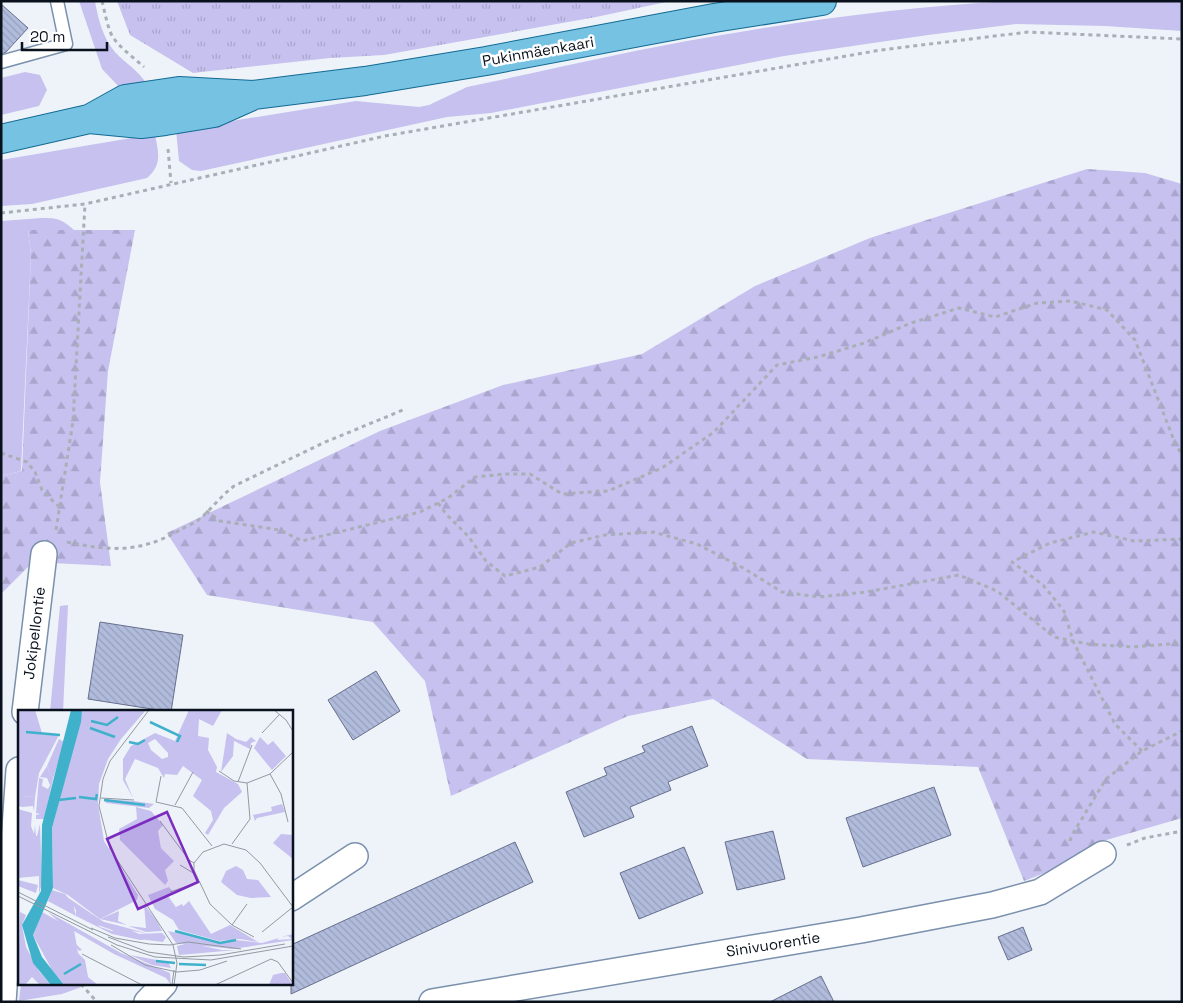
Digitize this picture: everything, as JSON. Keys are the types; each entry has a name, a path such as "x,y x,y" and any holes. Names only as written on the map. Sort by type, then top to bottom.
{"main road":[{"name":"Pukinmäenkaari","path":"1,140 89,120 125,99 179,91 253,95 365,81 486,61 714,18 822,1"}],"street":[{"name":"Jokipellontie","path":"25,710 49,547"},
{"path":"3,1002 18,784"},
{"name":"Sinivuorentie","path":"432,1002 992,905 1040,892 1103,854"},
{"path":"292,897 355,856"},
{"path":"147,1002 162,986"}],"lane":[{"path":"1,62 66,44 57,1"}],"path":[{"path":"1,213 85,204 385,136 881,50 1028,32 1182,39"},
{"path":"85,204 73,421 59,506 49,547 133,548 152,544 201,518 222,495 234,486 323,443 404,410"},
{"path":"206,511 220,521 280,530 302,541 420,512 448,498 475,477 530,474 562,494 608,491 662,468 714,432 777,365 818,357 855,346 911,323 959,308 995,317 1037,303 1071,301 1107,310 1135,340 1175,443 1182,455"},
{"path":"1,453 27,462 35,472 42,490 59,506"},
{"path":"438,503 468,536 486,561 505,576 540,567 571,543 605,535 653,532 697,544 745,568 782,592 819,597 866,592 958,575 997,591 1054,637 1088,644 1132,647 1182,643"},
{"path":"1142,751 1115,724 1073,641 1064,610 1042,585 1012,562 1050,542 1094,532 1134,541 1182,539"},
{"path":"1060,880 1072,834 1106,779 1142,751 1182,731"},
{"path":"1103,854 1146,838 1182,831"},
{"path":"83,986 97,1002"}],"green space":[{"path":"79,1 95,1 107,41 115,52 146,83 122,90 102,69"},
{"path":"117,1 671,1 596,17 384,55 330,58 193,73 130,35"},
{"path":"1013,1 1182,1 1182,31 1105,26 1016,24 928,35 784,56 491,113 447,117 201,171 192,170 179,161 176,130 356,101 419,107 429,105 467,87 685,42 790,24 864,14"},
{"path":"25,72 40,75 47,90 39,106 1,115 1,78"},
{"path":"155,134 158,152 157,163 147,178 32,204 1,206 1,160"},
{"path":"1087,169 1145,173 1182,184 1182,818 1103,841 1063,866 1024,881 978,767 807,759 713,699 628,716 451,796 425,681 373,622 207,595 167,533 380,431 503,385 642,354 755,286 870,238"},
{"path":"42,218 59,220 74,230 28,231 31,254 21,471 1,476 1,221"},
{"path":"28,230 135,230 108,371 100,482 111,566 33,562 1,594 1,476 22,471 31,254"},
{"path":"68,605 63,710 50,710 60,606"},
{"path":"21,986 84,986 62,994 19,1001"}],"building":[{"path":"1,4 28,28 6,52 1,54"},
{"path":"100,622 183,635 171,710 158,710 88,699"},
{"path":"376,671 400,711 353,740 328,700"},
{"path":"692,726 708,766 668,782 671,790 630,807 634,817 584,837 566,792 607,775 604,768 645,752 642,746"},
{"path":"934,787 951,835 863,867 846,818"},
{"path":"773,831 785,879 737,890 725,842"},
{"path":"515,842 533,882 291,994 292,945"},
{"path":"684,847 703,893 639,919 620,873"},
{"path":"1023,927 1032,950 1008,960 998,937"},
{"path":"821,976 834,1002 770,1002"}]}
